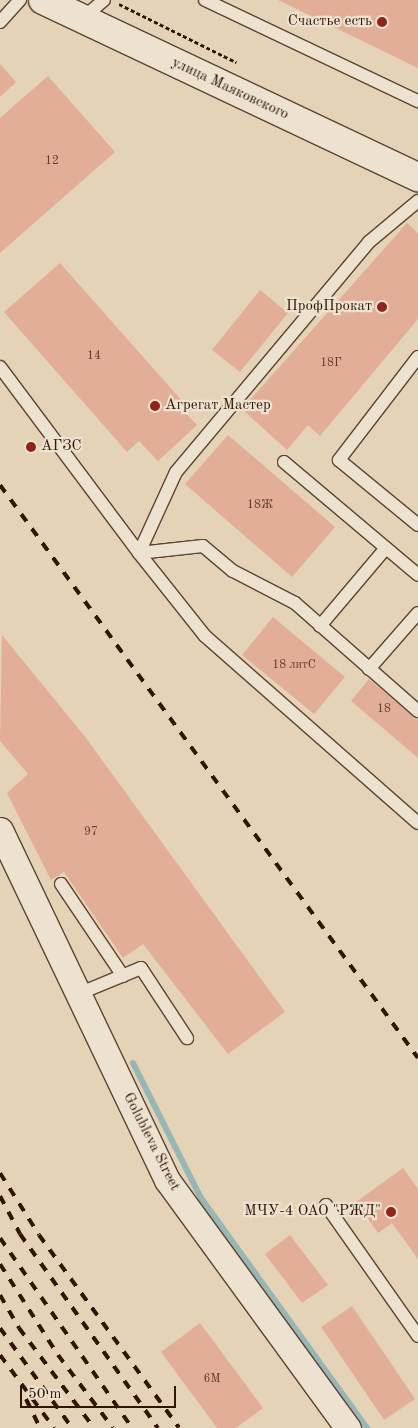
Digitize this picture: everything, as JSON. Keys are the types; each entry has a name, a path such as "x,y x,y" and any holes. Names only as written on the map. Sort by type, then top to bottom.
{"main road":[{"name":"улица Маяковского","path":"43,0 418,177"}],"street":[{"name":"Golubleva Street","path":"0,830 167,1180 348,1428"}],"lane":[{"path":"0,22 20,0"},
{"path":"82,19 104,0"},
{"path":"205,0 418,101"},
{"path":"139,553 176,472 369,242 418,201"},
{"path":"418,357 339,460 418,525"},
{"path":"0,367 139,553 205,636 418,823"},
{"path":"284,462 418,575"},
{"path":"139,553 203,546 233,571 295,603 418,711"},
{"path":"320,626 386,548"},
{"path":"369,669 418,613"},
{"path":"61,884 123,976"},
{"path":"78,994 141,968 187,1038"},
{"path":"326,1205 418,1336"}],"building":[{"path":"278,0 418,0 418,68"},
{"path":"0,64 16,82 0,97"},
{"path":"48,76 115,152 0,253 0,118"},
{"path":"407,223 418,233 418,319 320,436 308,425 287,450 242,409"},
{"path":"60,263 183,402 179,406 197,425 158,461 139,441 127,452 4,312"},
{"path":"260,290 288,313 240,372 212,350"},
{"path":"228,435 335,527 292,577 185,484"},
{"path":"273,617 345,677 314,714 242,655"},
{"path":"2,635 86,738 285,1012 228,1054 143,944 123,958 64,872 51,880 7,793 28,774 0,741"},
{"path":"369,679 418,720 418,758 351,701"},
{"name":"МЧУ-4 ОАО \"РЖД\"","path":"403,1168 418,1189 418,1259 392,1223 378,1233 356,1202"},
{"path":"290,1235 328,1285 302,1303 265,1254"},
{"path":"352,1306 415,1399 384,1420 321,1327"},
{"path":"200,1323 263,1408 236,1428 217,1428 161,1352"}],"waterway":[{"path":"133,1063 201,1198 367,1428"}],"railway":[{"path":"0,485 418,1058"},
{"path":"0,1173 39,1235 179,1428"},
{"path":"0,1196 20,1234 158,1428"},
{"path":"0,1238 132,1428"},
{"path":"0,1264 58,1355 113,1428"},
{"path":"0,1295 19,1328 94,1428"},
{"path":"0,1328 72,1428"},
{"path":"0,1355 54,1428"},
{"path":"26,1399 40,1428"}],"place":[{"name":"Счастье есть","path":"382,22"},
{"name":"ПрофПрокат","path":"382,307"},
{"name":"Агрегат Мастер","path":"155,406"},
{"name":"АГЗС","path":"31,447"},
{"name":"МЧУ-4 ОАО \"РЖД\"","path":"391,1212"}]}
